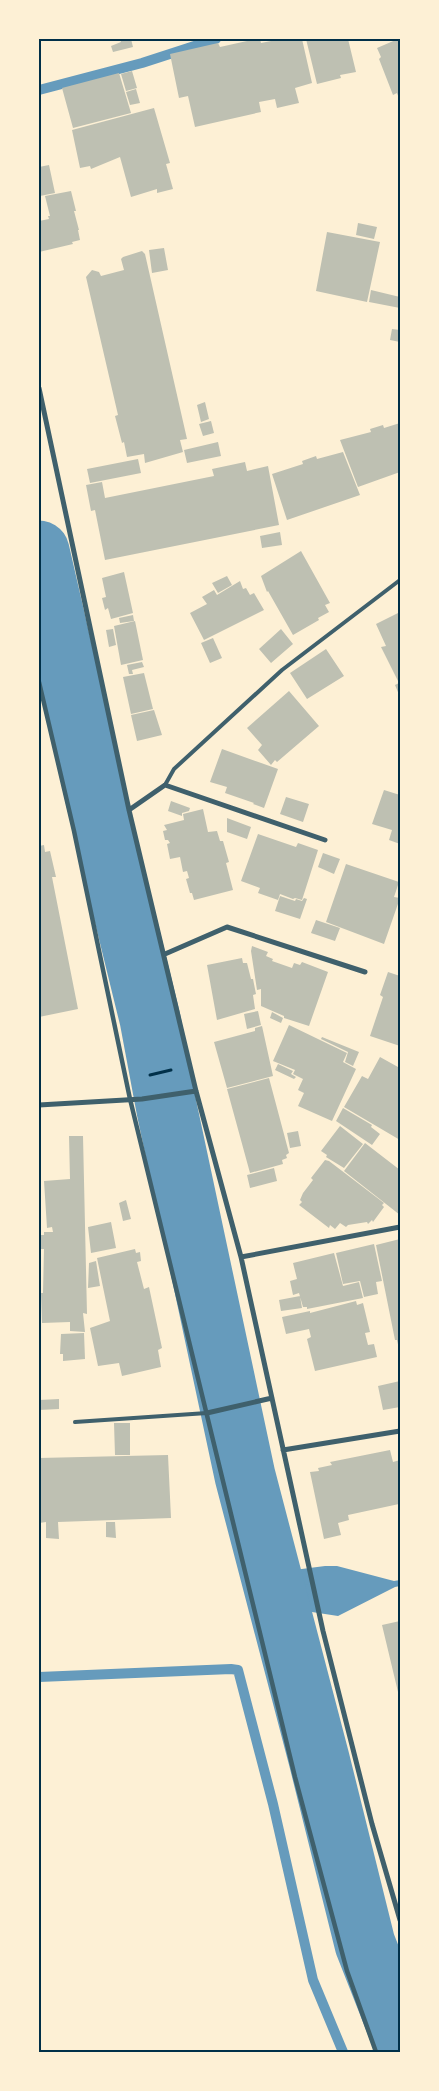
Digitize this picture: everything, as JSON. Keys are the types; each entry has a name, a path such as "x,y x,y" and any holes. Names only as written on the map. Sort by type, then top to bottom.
{"street":[{"path":"39,388 129,810 196,1091 241,1257 323,1631 372,1824 400,1920"},
{"path":"39,682 76,841 130,1099 300,1795 347,1971 376,2052"},
{"path":"129,810 165,785 325,840"},
{"path":"164,954 228,927 365,972"},
{"path":"39,1105 142,1099 196,1091"},
{"path":"241,1257 400,1227"},
{"path":"208,1414 272,1398"},
{"path":"283,1450 400,1431"}],"lane":[{"path":"165,785 174,769 282,670 400,580"},
{"path":"75,1422 208,1414"}],"path":[{"path":"144,1077 176,1068"}],"water":[{"path":"337,1566 394,1581 400,1580 400,1586 338,1616 299,1610 294,1570"}],"building":[{"path":"120,39 131,39 133,47 113,52 111,46 121,42"},
{"path":"260,39 261,43 281,39 302,39 312,83 295,88 299,103 277,108 275,99 259,102 261,112 195,127 188,96 179,98 170,54 218,43 220,47"},
{"path":"306,39 348,39 356,72 340,75 341,78 317,84"},
{"path":"400,39 400,101 397,93 393,95 379,59 381,57 377,48"},
{"path":"132,71 137,88 126,91 121,74"},
{"path":"119,73 131,113 73,128 62,88"},
{"path":"136,89 140,103 130,105 126,92"},
{"path":"154,108 170,163 166,164 173,189 157,193 157,189 131,197 120,157 91,169 90,166 80,168 72,130"},
{"path":"49,165 55,193 40,196 39,167"},
{"path":"71,191 80,240 72,242 73,244 39,252 39,221 49,219 48,216 50,216 45,196"},
{"path":"358,223 377,227 374,239 356,235"},
{"path":"327,232 380,242 367,302 316,291"},
{"path":"164,248 168,270 152,273 149,250"},
{"path":"142,251 145,254 187,439 180,440 183,452 145,463 144,454 127,457 124,442 122,443 115,416 118,415 86,277 92,270 99,272 101,276 124,270 121,259"},
{"path":"371,290 400,297 400,308 369,302"},
{"path":"392,329 400,330 400,342 390,340"},
{"path":"205,402 209,419 201,422 197,405"},
{"path":"211,421 214,433 203,436 199,424"},
{"path":"400,423 400,472 358,487 340,440 371,432 370,429 383,425 384,428"},
{"path":"218,442 221,456 187,463 184,450"},
{"path":"343,452 360,495 287,520 272,474 303,464 302,461 316,456 317,459"},
{"path":"138,459 141,473 90,483 87,469"},
{"path":"245,462 247,471 268,466 279,525 105,560 95,510 91,511 86,485 102,482 105,498 214,476 212,469"},
{"path":"280,532 282,545 262,548 260,536"},
{"path":"301,551 330,603 325,605 329,612 293,635 267,592 261,576"},
{"path":"124,572 133,613 111,619 108,608 105,610 102,598 106,597 102,578"},
{"path":"227,576 232,585 218,593 212,583"},
{"path":"240,581 243,589 246,588 250,595 254,593 264,610 204,640 190,613 207,604 202,597 214,590 217,595"},
{"path":"400,612 400,697 395,685 399,683 381,647 386,646 376,624"},
{"path":"133,615 134,621 120,623 119,618"},
{"path":"135,621 143,660 121,665 114,626"},
{"path":"113,629 116,645 109,647 106,630"},
{"path":"281,629 293,644 271,663 259,649"},
{"path":"213,638 222,658 210,663 201,643"},
{"path":"326,649 344,676 307,699 290,673"},
{"path":"142,662 144,667 132,670 133,674 129,674 127,665"},
{"path":"144,673 153,709 131,714 123,677"},
{"path":"289,691 319,726 271,765 258,750 262,745 247,728"},
{"path":"154,710 162,735 137,741 131,715"},
{"path":"222,749 278,769 264,808 225,793 227,787 210,782"},
{"path":"384,790 400,795 400,844 389,840 392,830 372,824"},
{"path":"286,797 309,804 303,822 280,814"},
{"path":"171,801 190,808 189,811 182,813 182,816 168,811"},
{"path":"203,809 208,832 217,831 220,841 223,841 229,862 226,863 233,890 194,900 186,879 189,878 187,871 183,872 180,857 170,859 167,844 170,843 168,840 165,840 163,831 167,830 164,825 184,820 183,814"},
{"path":"227,818 251,827 247,839 227,832"},
{"path":"258,834 296,847 298,843 318,850 302,900 280,894 278,900 258,893 260,888 241,881"},
{"path":"44,845 45,852 50,851 56,877 52,877 78,1009 39,1017 39,846"},
{"path":"323,853 340,859 334,874 318,867"},
{"path":"346,864 399,882 394,897 400,898 384,944 326,922"},
{"path":"280,896 295,901 296,899 302,901 304,898 307,899 300,919 275,911"},
{"path":"316,920 340,928 335,941 311,933"},
{"path":"252,946 268,952 266,956 273,959 272,961 292,968 294,963 300,965 302,962 328,972 309,1026 284,1018 284,1016 261,1006 261,989 257,990 251,951"},
{"path":"242,958 243,963 247,963 251,979 253,979 256,994 253,995 255,1009 217,1020 207,965"},
{"path":"388,972 400,976 400,1046 370,1036 383,997 380,995"},
{"path":"258,1011 261,1025 247,1029 244,1014"},
{"path":"272,1012 283,1018 281,1023 270,1018"},
{"path":"289,1025 347,1053 343,1062 356,1069 332,1121 298,1106 304,1093 298,1090 303,1079 293,1074 295,1070 273,1061"},
{"path":"262,1026 273,1076 227,1088 214,1042 255,1031 255,1028"},
{"path":"322,1037 359,1052 353,1066 345,1062 348,1052 321,1039"},
{"path":"380,1057 398,1067 400,1066 400,1140 344,1107 362,1076 368,1079"},
{"path":"278,1064 293,1071 291,1074 296,1077 294,1079 275,1070"},
{"path":"269,1078 289,1153 286,1155 287,1158 282,1160 283,1164 250,1173 227,1089"},
{"path":"343,1108 372,1125 371,1127 380,1134 372,1145 336,1121"},
{"path":"340,1126 363,1144 344,1168 326,1157 327,1155 321,1151"},
{"path":"298,1131 301,1146 290,1148 287,1133"},
{"path":"69,1136 83,1136 87,1314 83,1313 85,1332 70,1331 70,1322 42,1323 41,1293 43,1293 44,1249 41,1249 41,1235 44,1235 44,1232 53,1232 52,1227 47,1228 44,1181 70,1179"},
{"path":"365,1143 400,1170 400,1215 344,1171"},
{"path":"325,1160 329,1161 384,1203 382,1205 384,1207 373,1222 372,1220 368,1224 367,1222 346,1227 340,1223 335,1229 330,1225 329,1228 299,1205 302,1202 300,1200 303,1193 313,1180 311,1178"},
{"path":"274,1168 277,1181 250,1188 247,1175"},
{"path":"126,1200 131,1219 123,1221 119,1203"},
{"path":"111,1222 116,1248 91,1253 88,1227"},
{"path":"400,1239 399,1349 397,1340 395,1340 376,1245"},
{"path":"374,1244 382,1281 376,1282 378,1294 364,1297 360,1281 343,1284 336,1253"},
{"path":"135,1249 136,1253 140,1252 141,1261 137,1262 144,1289 149,1287 162,1348 158,1350 161,1367 122,1376 119,1363 98,1366 90,1328 110,1321 97,1258"},
{"path":"334,1253 343,1286 359,1282 363,1298 307,1309 307,1307 303,1307 299,1293 293,1295 290,1281 297,1279 293,1263"},
{"path":"96,1261 100,1286 88,1288 89,1263"},
{"path":"300,1296 302,1308 281,1311 279,1300"},
{"path":"356,1301 357,1305 363,1303 370,1332 365,1333 368,1345 374,1344 377,1357 315,1371 307,1339 311,1337 309,1329 286,1334 282,1317 310,1311 310,1313"},
{"path":"84,1333 85,1359 63,1361 63,1354 60,1354 61,1334"},
{"path":"400,1381 400,1407 383,1410 378,1386"},
{"path":"59,1399 59,1409 39,1410 39,1400"},
{"path":"114,1423 130,1423 130,1455 115,1455"},
{"path":"390,1450 393,1462 400,1460 400,1508 399,1504 348,1515 349,1520 338,1523 341,1535 324,1539 310,1472 319,1471 318,1468 332,1465 330,1462"},
{"path":"168,1455 171,1518 58,1522 59,1539 46,1538 46,1522 39,1523 39,1458"},
{"path":"106,1522 115,1522 116,1538 106,1537"},
{"path":"400,1621 400,1692 398,1692 382,1625"}],"waterway":[{"path":"39,90 142,63 216,39"},
{"path":"39,551 97,803 150,1019 167,1110 245,1476 365,1944 400,2033"},
{"path":"275,1592 309,1589"},
{"path":"39,1677 238,1670 273,1804 313,1980 343,2052"}]}
